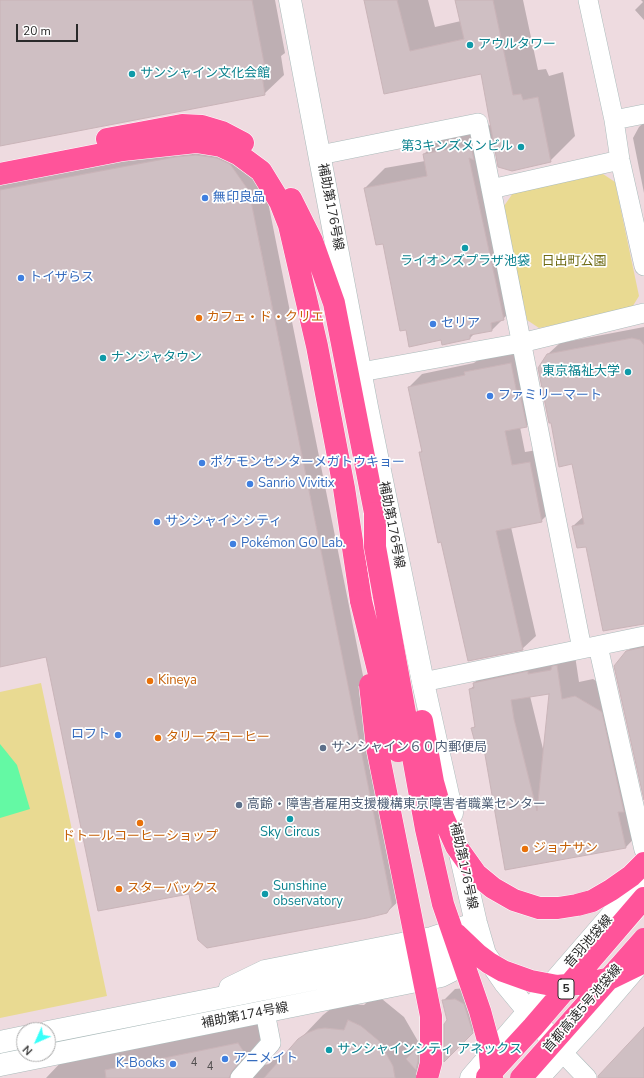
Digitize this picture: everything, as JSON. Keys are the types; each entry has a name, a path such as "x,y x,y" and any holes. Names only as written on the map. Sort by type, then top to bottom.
{"highway":[{"path":"0,159 182,125 202,126 238,139 256,152 283,186 300,216 314,247 334,304 374,514 375,547 426,829 443,904 480,1011 489,1044 492,1078"},
{"path":"0,174 123,150 196,142 220,146 238,154 261,171 280,202 289,225 322,376 344,488 361,601 377,747 431,1016 431,1063 427,1078"},
{"path":"374,514 388,543 433,782 443,818 456,846 476,874 493,888 514,900 539,908 558,908 592,901 631,876 644,863"},
{"path":"361,601 396,744 421,864 433,900 446,923 459,938 489,963 503,971 531,982 557,986 588,983 611,978 644,962"},
{"name":"首都高速5号池袋線","path":"486,1078 533,1027 644,898"},
{"name":"首都高速5号池袋線","path":"521,1078 644,939"}],"street":[{"name":"補助第176号線","path":"290,0 361,372 423,682 476,923 485,954"},
{"path":"588,0 614,120 620,160 644,266"},
{"path":"614,120 644,114"},
{"path":"320,155 478,123 521,343 590,648 644,850"},
{"path":"491,189 620,160"},
{"path":"361,372 521,343 644,313"},
{"path":"423,682 644,636"},
{"name":"音羽池袋線","path":"471,1078 644,878"},
{"path":"199,1002 265,972 432,938 476,923"},
{"path":"485,954 505,983 528,1012 562,1052 587,1078"},
{"name":"補助第174号線","path":"56,1030 436,955 485,954"},
{"name":"補助第174号線","path":"0,1065 441,976 485,954"},
{"path":"538,1078 644,958"},
{"path":"240,1078 271,1043 265,1012"},
{"path":"0,1042 16,1039"}],"green space":[{"name":"日出町公園","path":"603,174 615,182 639,296 631,309 539,328 527,320 504,206 513,193"},
{"path":"41,683 107,996 0,1018 0,692"}],"shaded area":[{"path":"0,744 17,765 30,809 0,818"}],"building":[{"name":"サンシャイン文化会館","path":"0,0 252,0 266,73 262,75 265,95 0,146"},
{"name":"アウルタワー","path":"364,0 397,0 410,51 464,39 455,0 493,0 513,95 521,94 523,100 538,97 551,162 512,171 498,167 481,74 384,94"},
{"path":"471,145 474,160 469,158 504,320 491,323 492,331 470,335 470,339 442,345 441,340 409,347 406,330 400,331 383,244 376,245 364,188 427,176 423,154"},
{"name":"サンシャインシティ","path":"196,155 217,158 230,164 249,191 392,905 387,913 367,918 207,948 198,940 189,894 98,911 46,657 0,667 0,190 175,157"},
{"path":"632,338 640,340 644,345 644,624 603,631 586,547 577,548 572,526 584,524 572,464 559,467 551,423 549,423 538,368 547,354"},
{"path":"511,363 518,399 520,394 527,427 505,431 512,465 530,462 542,522 496,531 523,650 468,661 441,542 438,543 419,452 422,452 408,387 465,375 464,372"},
{"path":"644,647 644,800 614,666 626,651"},
{"path":"557,665 562,699 575,696 602,712 624,812 618,812 626,848 505,870 484,749 477,750 471,728 475,727 469,689 474,688 473,683 528,671 528,674 551,670 552,666","holes":["549,694 537,811 514,719 511,700"]},
{"path":"455,999 464,1004 473,1033 444,1062 444,1024 447,1020 442,1000"},
{"name":"サンシャインシティ アネックス","path":"348,1020 361,1026 379,1041 393,1066 395,1078 264,1078 298,1039 317,1029 325,1028 344,1030"},
{"path":"644,1027 644,1078 598,1078 598,1076"},
{"path":"238,1043 246,1055 232,1071 229,1078 106,1078 105,1070"},
{"path":"418,1047 418,1061 416,1070 406,1059"}],"place":[{"name":"アウルタワー","path":"470,45"},
{"name":"サンシャイン文化会館","path":"132,74"},
{"name":"第3キンズメンビル","path":"521,147"},
{"name":"無印良品","path":"205,198"},
{"name":"ライオンズプラザ池袋","path":"465,248"},
{"name":"トイザらス","path":"21,278"},
{"name":"カフェ・ド・クリエ","path":"199,318"},
{"name":"セリア","path":"433,324"},
{"name":"ナンジャタウン","path":"103,358"},
{"name":"東京福祉大学","path":"628,372"},
{"name":"ファミリーマート","path":"490,396"},
{"name":"ポケモンセンターメガトウキョー","path":"202,463"},
{"name":"Sanrio Vivitix","path":"250,484"},
{"name":"サンシャインシティ","path":"157,522"},
{"name":"Pokémon GO Lab.","path":"233,544"},
{"name":"Kineya","path":"150,681"},
{"name":"ロフト","path":"118,735"},
{"name":"タリーズコーヒー","path":"158,738"},
{"name":"サンシャイン６０内郵便局","path":"323,748"},
{"name":"高齢・障害者雇用支援機構東京障害者職業センター","path":"239,805"},
{"name":"Sky Circus","path":"290,819"},
{"name":"ドトールコーヒーショップ","path":"140,823"},
{"name":"ジョナサン","path":"525,849"},
{"name":"スターバックス","path":"119,889"},
{"name":"Sunshine observatory","path":"265,894"},
{"name":"サンシャインシティ アネックス","path":"329,1050"},
{"name":"アニメイト","path":"225,1059"},
{"name":"K-Books","path":"173,1064"}]}
